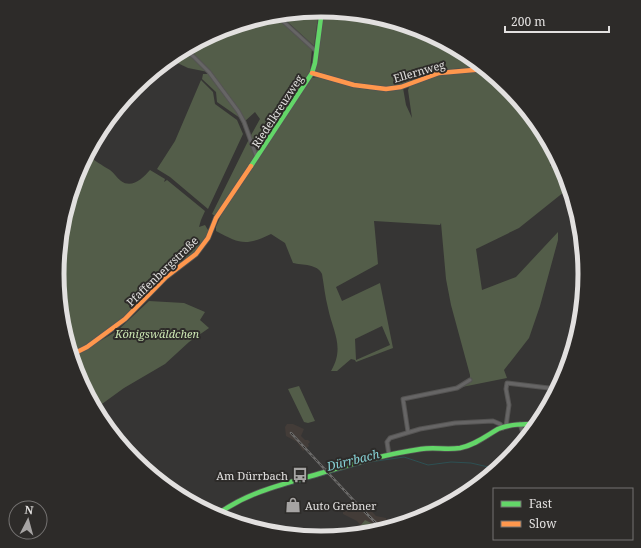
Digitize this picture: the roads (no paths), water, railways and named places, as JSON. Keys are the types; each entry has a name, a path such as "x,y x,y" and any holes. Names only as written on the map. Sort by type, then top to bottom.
{"street":[{"path":"317,52 321,17"},
{"path":"282,20 317,52"},
{"name":"Riedelkreuzweg","path":"257,158 312,73 317,52"},
{"path":"189,53 209,72 238,111 244,122 257,158"},
{"name":"Ellernweg","path":"312,73 369,88 383,89 396,88 416,82 434,74 476,70"},
{"name":"Pfaffenbergstraße","path":"76,353 87,347 125,319 166,277 202,247 208,238 216,218 257,158"},
{"path":"408,432 402,399 457,388 470,380"},
{"path":"504,427 510,404 506,390 508,383 551,388"},
{"path":"389,455 387,442 389,439 408,432 455,423 493,421 504,427"},
{"path":"520,424 523,432"},
{"path":"222,511 240,499 258,491 353,463 423,449 461,448 504,427 529,424"}],"waterway":[{"name":"Dürrbach","path":"255,495 370,462 404,457 428,465 451,462 471,463 490,467"},
{"name":"Dürrbach","path":"239,503 252,496"},
{"name":"Dürrbach","path":"225,512 228,509"}],"railway":[{"path":"291,433 377,524"}],"place":[{"name":"Am Dürrbach","path":"300,475"},
{"name":"Auto Grebner","path":"293,505"}],"park label":[{"name":"Königswäldchen","path":"157,333"}]}
